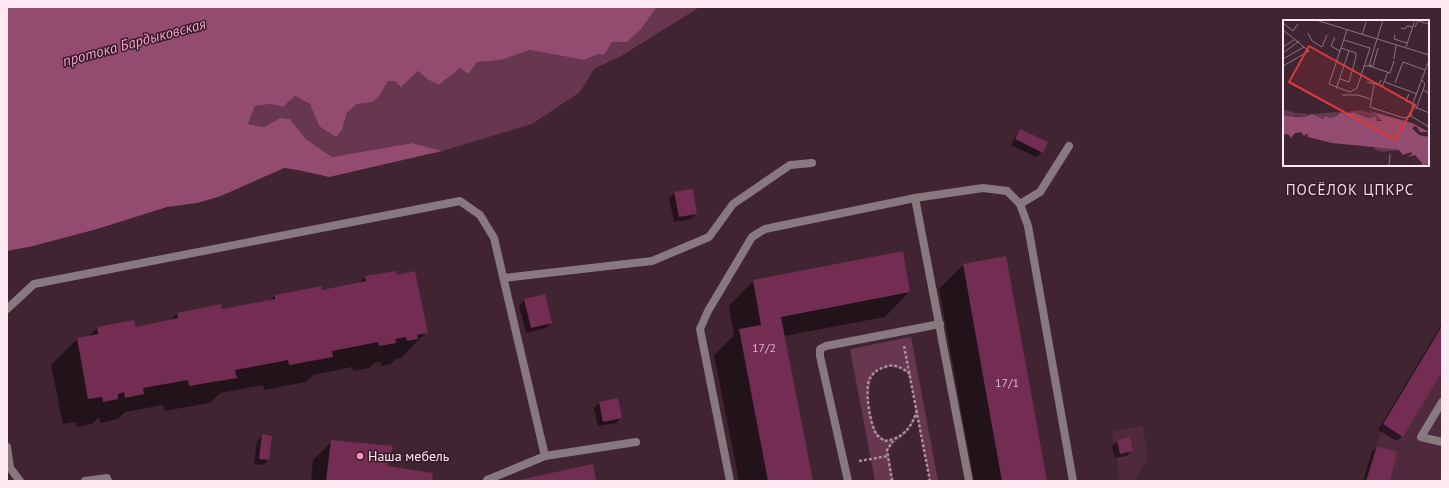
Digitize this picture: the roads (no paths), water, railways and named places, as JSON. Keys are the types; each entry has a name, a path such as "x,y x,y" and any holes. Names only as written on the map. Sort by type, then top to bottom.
{"street":[{"path":"1020,204 1040,192 1069,146"},
{"path":"504,278 652,261 709,237 733,204 790,165 812,163"},
{"path":"730,481 700,329 708,311 752,237 765,229 916,198 983,188 1007,191 1020,204 1028,226 1073,481"},
{"path":"916,198 969,481"},
{"path":"7,309 34,284 460,201 480,215 494,238 545,456"},
{"path":"848,481 820,356 820,349 826,346 940,324"},
{"path":"1442,402 1421,436 1442,442"},
{"path":"487,481 545,456 636,442"},
{"path":"7,447 8,467 20,481"},
{"path":"85,481 107,478 108,481"}],"water":[{"name":"протока Бардыковская","path":"7,7 657,7 640,30 627,42 612,42 604,55 598,54 584,60 530,50 501,60 477,62 468,74 460,68 439,85 427,79 418,71 401,87 395,81 388,81 380,95 373,102 357,104 347,113 342,130 336,137 319,126 310,104 295,96 283,107 271,104 255,106 248,124 264,127 280,118 290,119 306,139 332,157 412,143 442,151 329,177 284,168 221,196 197,203 167,207 97,229 33,246 7,251"}],"place":[{"name":"Наша мебель","path":"360,456"}],"district":[{"name":"ПОСЁЛОК ЦПКРС","path":"1350,189"}]}
